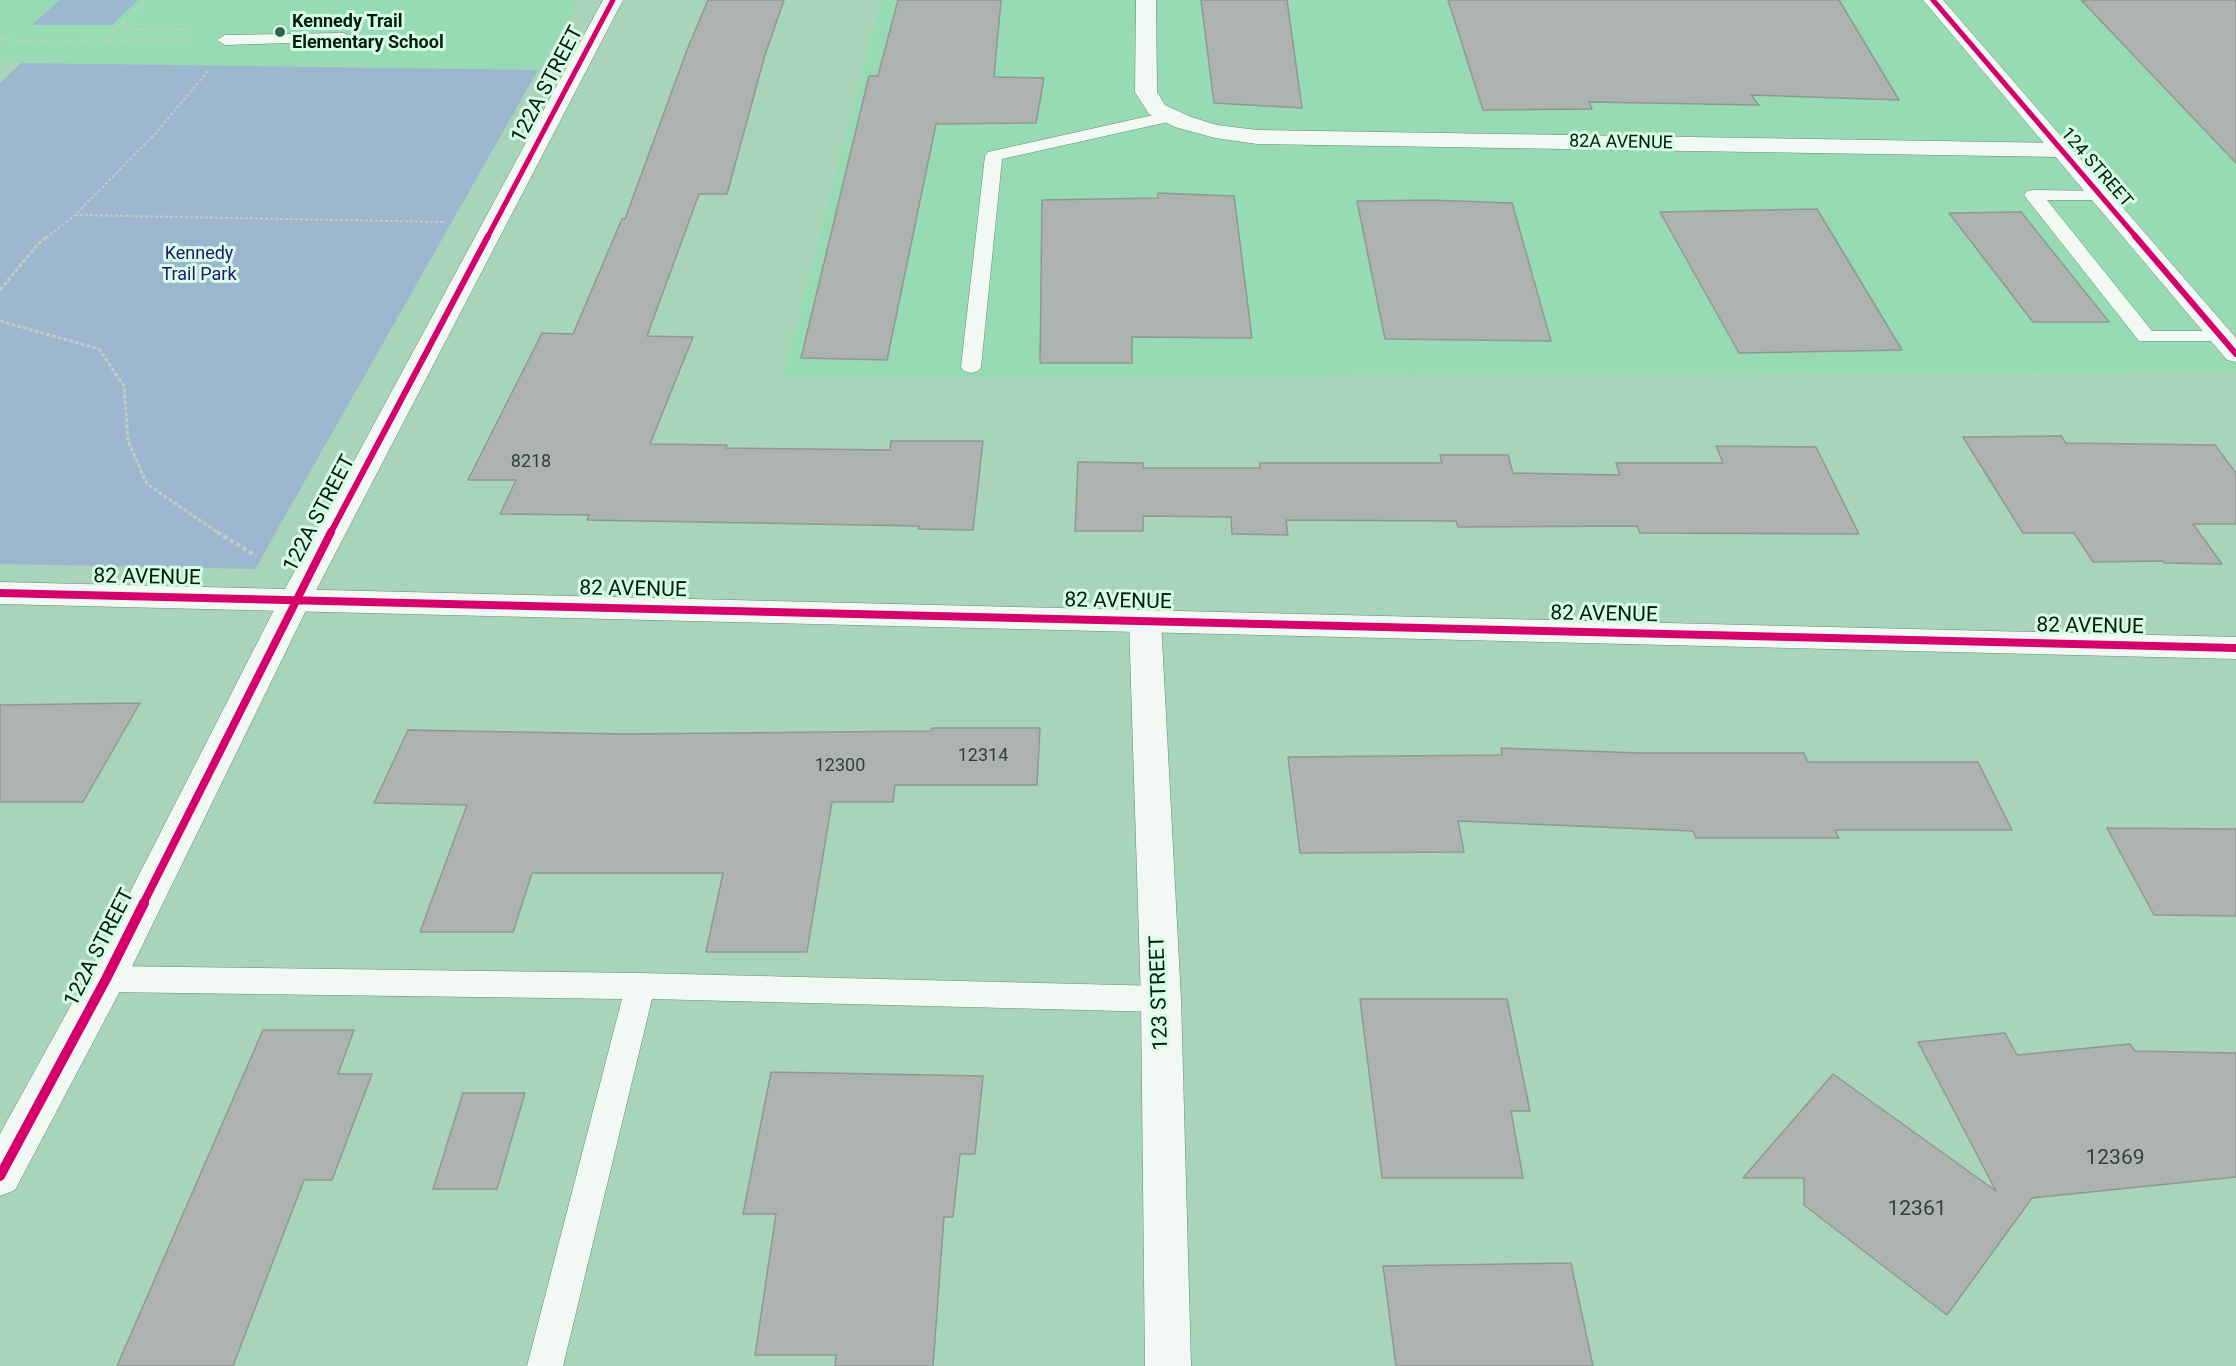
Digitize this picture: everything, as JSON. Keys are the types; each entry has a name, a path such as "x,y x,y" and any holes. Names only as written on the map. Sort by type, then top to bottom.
{"street":[{"name":"122A STREET","path":"0,1176 106,979 295,600 613,0"},
{"path":"1146,0 1146,92 1157,109 1177,119"},
{"name":"124 STREET","path":"1933,0 2229,346"},
{"name":"82A AVENUE","path":"1177,119 1215,131 1257,137 2061,150"},
{"name":"82 AVENUE","path":"0,593 2236,648"},
{"name":"123 STREET","path":"1145,621 1161,999 1168,1366"}],"lane":[{"path":"225,40 344,38"},
{"path":"971,367 994,156 1177,119"},
{"path":"2100,195 2033,195 2146,337 2229,346"},
{"path":"106,979 640,986 1161,999"},
{"path":"545,1366 640,986"}],"path":[{"path":"105,40 146,0"},
{"path":"0,37 16,41 225,40"},
{"path":"0,290 38,244 75,215 156,134 213,65"},
{"path":"75,215 455,222"},
{"path":"0,321 99,350 124,386 128,441 147,484 240,548 264,559"}],"shaded area":[{"name":"Kennedy Trail Elementary School","path":"0,0 578,0 538,70 0,63"},
{"path":"881,0 2236,0 2236,371 783,378"}],"green space":[{"path":"60,0 138,0 112,25 32,25"},
{"name":"Kennedy Trail Park","path":"21,63 538,70 255,569 0,564 0,83"}],"building":[{"path":"708,0 784,0 765,55 727,194 699,194 647,336 693,337 650,444 727,445 726,448 890,450 891,441 983,441 973,530 918,529 919,526 587,520 589,515 500,514 516,480 468,480 542,333 573,334 622,219 625,219 687,50"},
{"path":"898,0 1001,0 994,77 1044,78 1036,123 936,124 887,360 801,358 869,76 878,76"},
{"path":"1201,0 1287,0 1302,108 1214,103"},
{"path":"1448,0 1839,0 1899,100 1751,95 1759,105 1589,102 1592,109 1483,110"},
{"path":"2081,0 2236,0 2236,163"},
{"path":"1158,193 1234,196 1252,338 1132,337 1132,363 1040,363 1042,200 1158,198"},
{"path":"1430,200 1512,203 1551,341 1385,339 1357,201"},
{"path":"1817,209 1902,350 1739,353 1660,212"},
{"path":"2021,212 2109,322 2033,322 1949,213"},
{"path":"2061,436 2066,443 2215,445 2236,473 2236,524 2193,524 2222,564 2164,563 2163,561 2093,562 2074,533 2023,533 1963,437"},
{"path":"1716,446 1816,447 1859,534 1640,533 1637,526 1458,527 1456,521 1286,520 1288,535 1232,534 1231,517 1143,516 1143,531 1075,531 1078,462 1143,463 1143,468 1260,468 1260,463 1442,463 1440,455 1508,455 1513,473 1620,475 1616,463 1723,463"},
{"path":"140,703 83,802 0,802 0,705"},
{"path":"932,728 1040,728 1037,785 895,785 893,802 832,802 807,952 706,952 723,873 532,873 513,932 420,932 467,805 374,803 408,730 625,734 931,731"},
{"path":"1501,748 1640,753 1804,753 1808,762 1978,762 2012,830 1835,830 1839,838 1696,838 1693,831 1458,821 1464,852 1300,853 1288,757 1502,755"},
{"path":"2107,828 2236,829 2236,916 2154,915"},
{"path":"1360,999 1507,999 1530,1111 1511,1111 1523,1178 1382,1178"},
{"path":"263,1030 354,1030 338,1074 372,1074 332,1180 304,1180 233,1366 117,1366"},
{"path":"2005,1033 2017,1055 2130,1044 2135,1051 2236,1053 2236,1177 2032,1198 1947,1315 1804,1205 1804,1178 1743,1178 1833,1074 1996,1191 1918,1042"},
{"path":"771,1072 983,1076 975,1154 960,1154 953,1217 944,1217 933,1366 835,1366 836,1355 755,1355 776,1214 743,1214"},
{"path":"463,1093 525,1093 497,1189 433,1189"},
{"path":"1571,1263 1593,1366 1396,1366 1383,1266"}],"cycle path":[{"path":"0,1176 106,979 295,600 613,0"},
{"path":"1933,0 2236,354"},
{"path":"0,593 2236,648"}],"place":[{"name":"Kennedy Trail Elementary School","path":"280,32"}]}
